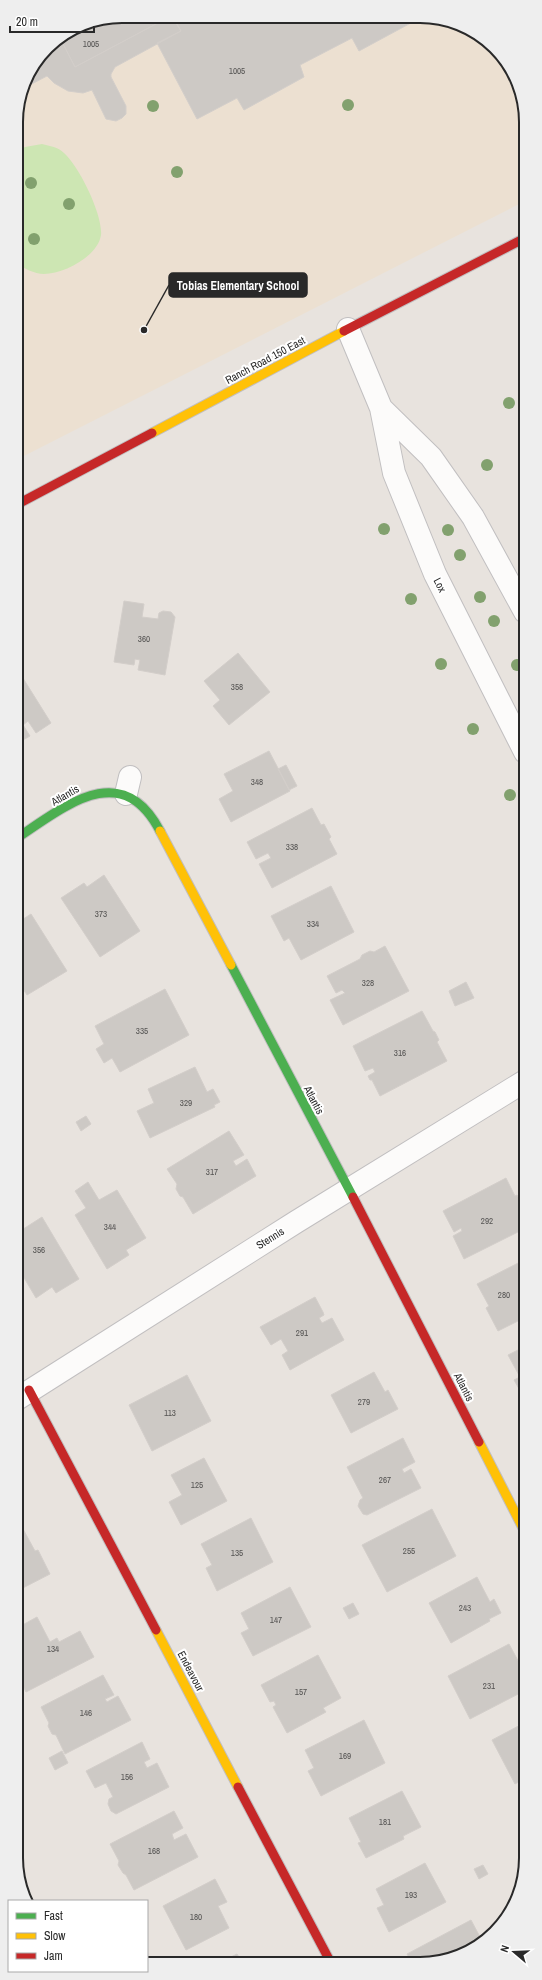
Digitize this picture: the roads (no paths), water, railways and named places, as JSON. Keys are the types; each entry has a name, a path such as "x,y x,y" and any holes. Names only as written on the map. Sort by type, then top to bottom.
{"street":[{"name":"Ranch Road 150 East","path":"23,501 348,329 519,241"},
{"name":"Lox","path":"348,329 381,408 394,473 435,574 519,740"},
{"name":"Lox","path":"381,408 431,457 473,517 519,601"},
{"name":"Atlantis","path":"23,834 85,796 128,786 153,817 349,1189 519,1520"},
{"name":"Stennis","path":"23,1395 349,1189 519,1085"},
{"name":"Endeavour","path":"23,1395 328,1957"}],"place":[{"name":"Tobias Elementary School","path":"144,330"}]}
